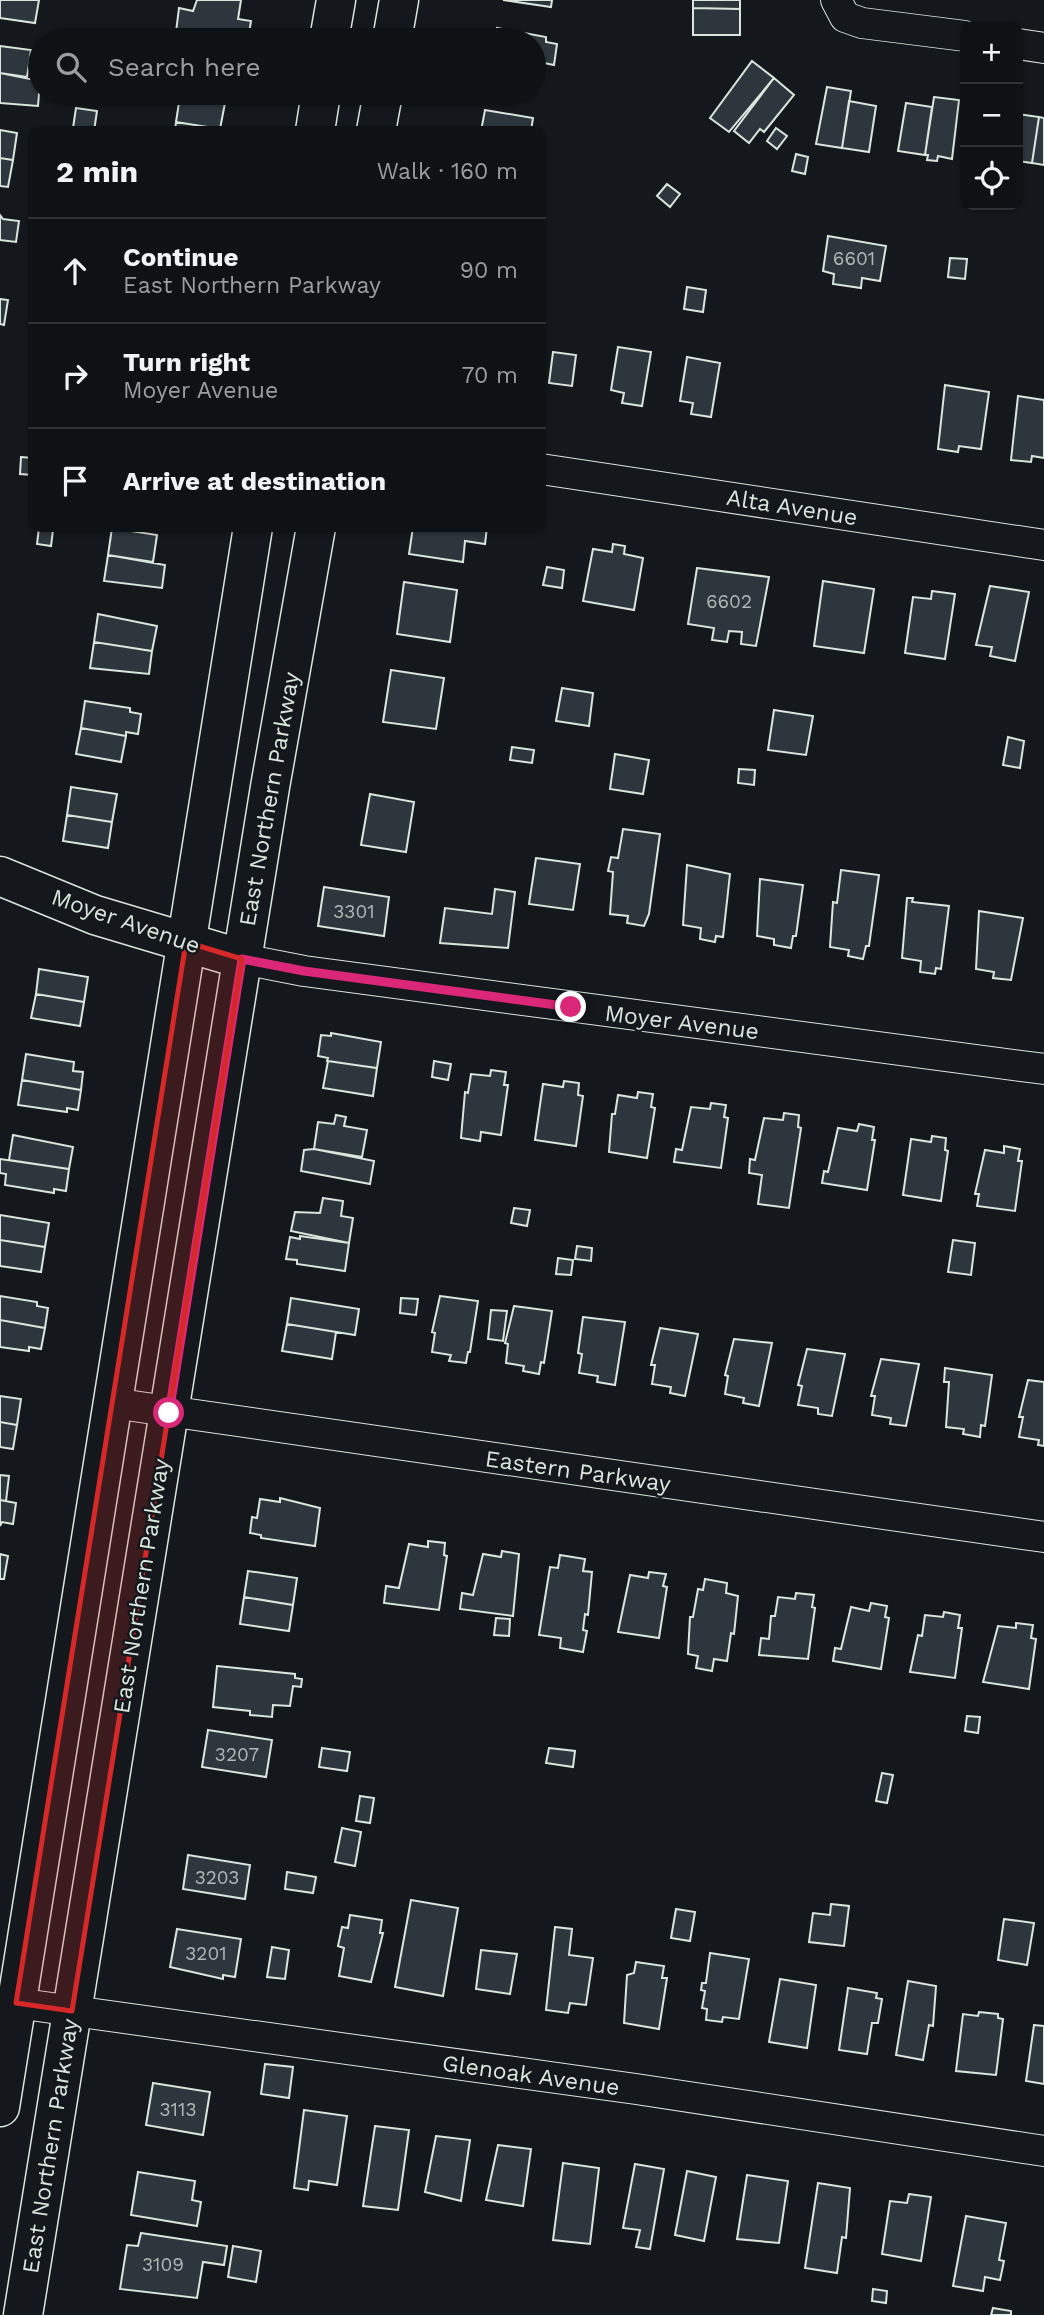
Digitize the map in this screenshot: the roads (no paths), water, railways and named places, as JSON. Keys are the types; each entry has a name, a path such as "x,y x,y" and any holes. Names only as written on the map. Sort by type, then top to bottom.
{"main road":[{"path":"332,28 336,0"},
{"path":"394,28 399,0"},
{"path":"316,126 319,105"},
{"path":"377,126 381,105"},
{"path":"0,2107 253,532"},
{"name":"East Northern Parkway","path":"23,2315 242,959 315,532"},
{"name":"Moyer Avenue","path":"0,876 95,915 242,959"}],"street":[{"path":"837,3 845,17 862,23 960,35"},
{"path":"1023,45 1044,48"},
{"name":"Alta Avenue","path":"546,470 1044,545"},
{"name":"Moyer Avenue","path":"242,959 317,973 1044,1069"},
{"name":"Eastern Parkway","path":"113,1404 1044,1537"},
{"name":"Glenoak Avenue","path":"16,2003 636,2089 1044,2151"}]}
